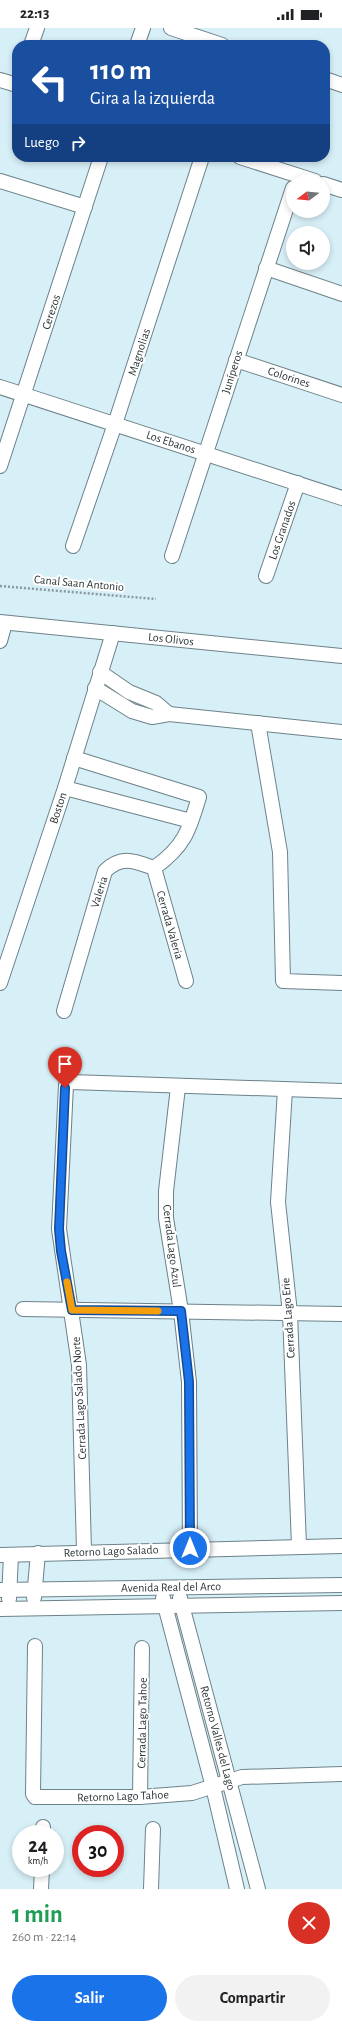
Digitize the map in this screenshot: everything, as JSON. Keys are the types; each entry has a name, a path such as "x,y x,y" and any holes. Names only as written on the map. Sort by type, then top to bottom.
{"street":[{"path":"33,40 37,28"},
{"path":"139,40 143,28"},
{"path":"171,28 207,40"},
{"path":"0,80 12,84"},
{"path":"330,81 342,85"},
{"name":"Cerezos","path":"0,466 99,162"},
{"name":"Magnolias","path":"73,546 115,424 200,162"},
{"path":"251,162 286,177"},
{"path":"0,181 85,207"},
{"path":"330,186 342,190"},
{"name":"Juníperos","path":"172,556 286,208"},
{"path":"266,268 342,294"},
{"name":"Colorines","path":"236,360 342,395"},
{"name":"Los Ebanos","path":"0,387 342,498"},
{"name":"Los Granados","path":"266,576 298,483"},
{"path":"0,641 3,622"},
{"name":"Los Olivos","path":"3,622 342,656"},
{"name":"Boston","path":"0,983 65,788 113,633"},
{"path":"100,672 129,692 156,703 169,714"},
{"path":"95,688 132,711 152,717 169,714 258,722 342,732"},
{"path":"258,722 280,852 283,981 342,983"},
{"path":"74,758 199,797 192,821 182,843 170,857 154,868"},
{"path":"65,788 192,821"},
{"name":"Valeria","path":"64,1011 105,871 114,863 126,860 154,868"},
{"name":"Cerrada Valeria","path":"154,868 186,981"},
{"name":"Cerrada Lago Salado Norte","path":"84,1551 79,1365 72,1310 61,1251 59,1229 65,1088 67,1083 71,1082 178,1087"},
{"path":"178,1087 342,1091"},
{"name":"Cerrada Lago Azul","path":"178,1087 166,1190 166,1218 181,1311 189,1382 190,1548"},
{"name":"Cerrada Lago Erie","path":"285,1090 278,1202 290,1313 299,1546"},
{"path":"23,1309 342,1314"},
{"name":"Retorno Lago Salado","path":"5,1555 190,1548 342,1546"},
{"path":"34,1608 38,1554"},
{"path":"4,1609 5,1555"},
{"name":"Avenida Real del Arco","path":"5,1590 342,1585"},
{"name":"Retorno Valles del Lago","path":"176,1587 258,1889"},
{"name":"Retorno Valles del Lago","path":"160,1588 213,1786 237,1889"},
{"name":"Avenida Real del Arco","path":"4,1609 182,1605 342,1604"},
{"name":"Retorno Lago Tahoe","path":"35,1646 34,1794 38,1798 140,1797 192,1794 229,1780 251,1776 342,1774"},
{"name":"Cerrada Lago Tahoe","path":"140,1797 142,1648"},
{"path":"151,1889 153,1829"},
{"path":"41,1889 42,1877"}],"path":[{"name":"Canal Saan Antonio","path":"0,586 156,599"}],"slow traffic":[{"path":"67,1282 72,1310 158,1311"}],"route":[{"path":"65,1088 59,1229 61,1251 72,1310 181,1311 189,1382 190,1548"}]}
